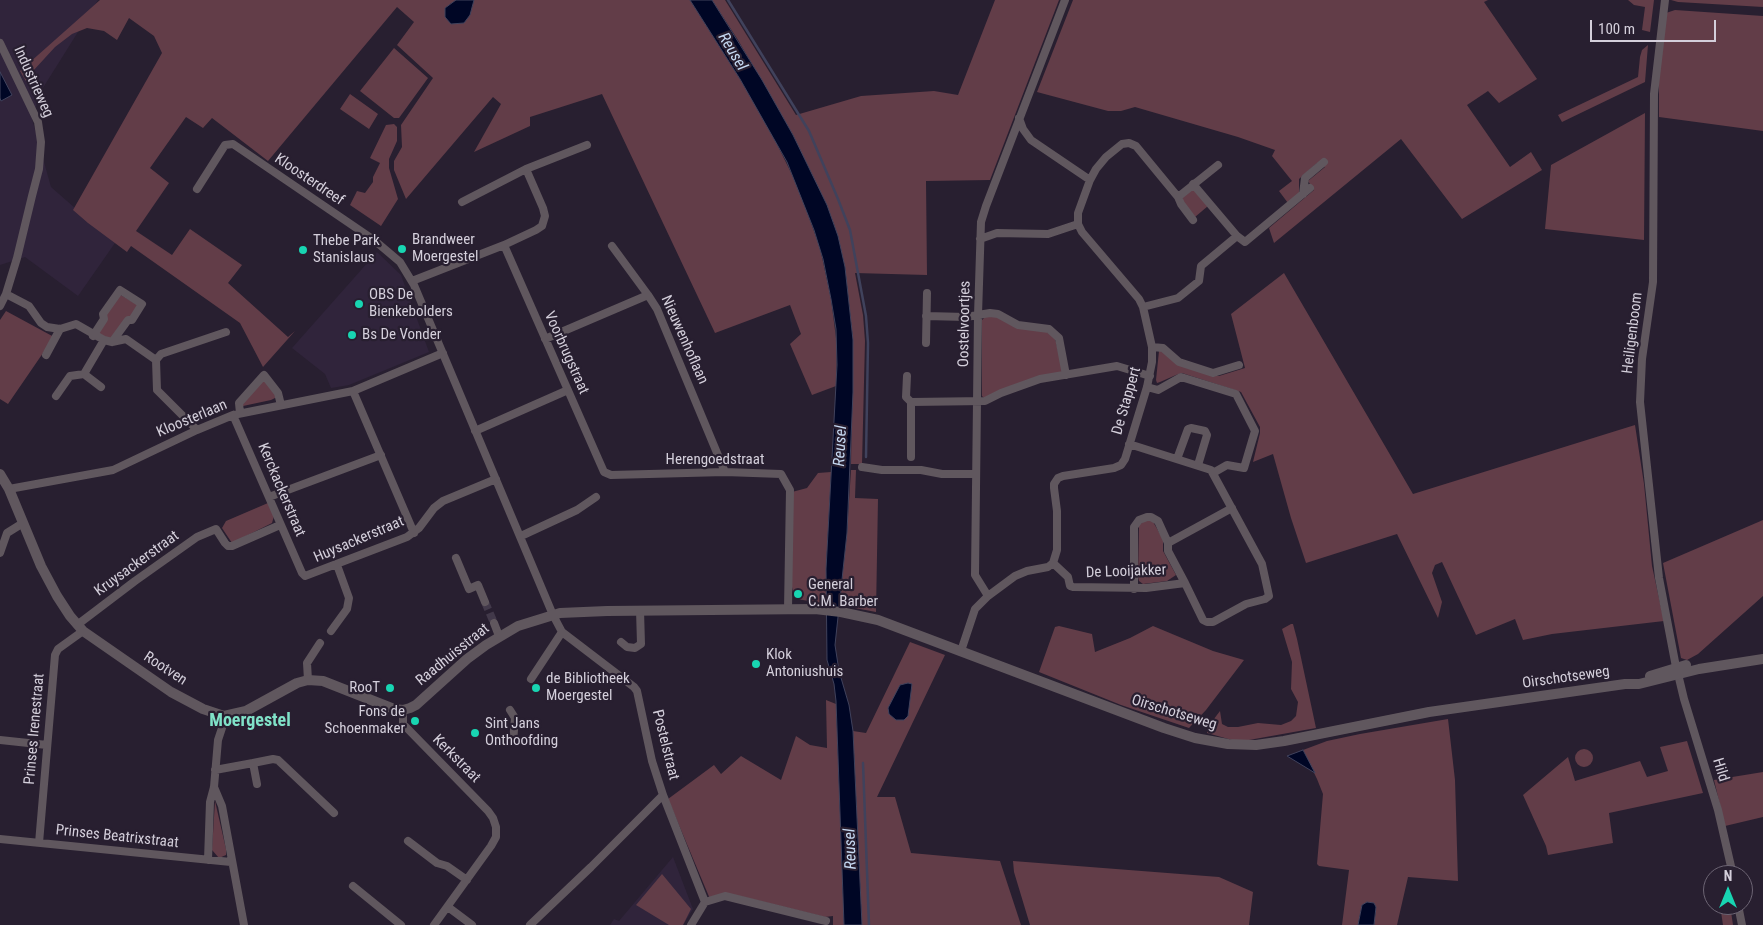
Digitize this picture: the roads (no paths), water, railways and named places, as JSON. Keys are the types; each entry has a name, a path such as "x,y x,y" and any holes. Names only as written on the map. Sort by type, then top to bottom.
{"street":[{"name":"Oostelvoortjes","path":"988,596 975,575 978,315 982,222 986,206 1065,0"},
{"name":"Heiligenboom","path":"1665,0 1654,94 1653,282 1642,359 1640,402 1659,578 1677,671"},
{"name":"Industrieweg","path":"0,43 38,122 41,142 39,169 6,294 0,306"},
{"path":"1019,118 1023,129 1031,140 1090,180"},
{"path":"980,239 996,234 1048,234 1078,224 1078,213 1096,169 1106,157 1122,144 1129,143 1136,146 1178,197 1193,220"},
{"name":"Kloosterdreef","path":"197,189 224,145 233,144 374,240 400,262 412,280"},
{"path":"462,202 526,169 587,145"},
{"path":"1303,194 1305,178 1324,162"},
{"path":"1178,197 1218,165"},
{"path":"526,169 543,208 545,216 542,226 504,245 412,280 553,615"},
{"path":"1193,184 1237,236 1245,242 1310,188"},
{"name":"De Stappert","path":"1054,563 1057,550 1058,511 1054,488 1058,478 1114,468 1121,465 1125,459 1147,387 1152,362 1152,347 1143,307 1082,232 1078,224"},
{"path":"1143,307 1178,298 1199,281 1201,266 1237,236"},
{"name":"Voorbrugstraat","path":"504,245 604,472"},
{"path":"612,246 648,295"},
{"path":"84,374 108,341 128,320 132,320 142,304 120,290 103,314 104,319 93,336"},
{"path":"926,293 926,343"},
{"path":"6,294 29,306 41,323 47,327 60,329 76,324 93,336 108,341 126,339 156,360"},
{"name":"Nieuwenhoflaan","path":"545,338 648,295 657,310 725,472"},
{"path":"926,316 966,317 998,314 1018,325 1049,329 1055,333 1061,345 1066,375"},
{"path":"46,355 60,329"},
{"path":"197,430 157,390 156,360 160,354 226,332"},
{"path":"1152,347 1163,348 1179,362 1214,373 1239,365"},
{"name":"Kloosterlaan","path":"9,489 113,470 197,430 237,414 353,391 443,353"},
{"path":"907,376 906,397 911,402 977,402 1040,379 1117,366 1150,376"},
{"path":"56,396 70,376 84,374 101,387"},
{"path":"237,414 239,402 264,375 278,393 281,405"},
{"path":"1129,444 1198,465 1211,470 1213,473 1227,466 1244,468 1254,431 1236,394 1181,377 1158,390 1147,387"},
{"path":"476,431 568,390"},
{"path":"353,391 414,533"},
{"path":"911,402 911,457"},
{"name":"Kerckackerstraat","path":"237,414 269,498 305,576"},
{"path":"1178,459 1188,429 1192,428 1205,432 1207,435 1198,465"},
{"path":"269,498 381,455"},
{"path":"862,467 882,470 921,470 942,474 976,474"},
{"name":"Herengoedstraat","path":"604,472 612,475 725,472 780,474 790,490 788,609"},
{"name":"De Looijakker","path":"1054,563 1068,577 1070,586 1073,587 1134,589 1185,583 1203,620 1207,622 1213,622 1246,604 1270,596 1262,564 1213,473"},
{"name":"Rootven","path":"0,474 9,489 41,566 57,596 80,628 171,692 203,710 224,716"},
{"name":"Huysackerstraat","path":"305,576 414,533 434,508 443,501 496,479"},
{"path":"521,536 577,510 596,497"},
{"path":"1168,544 1232,508"},
{"path":"1134,589 1134,527 1142,518 1146,517 1155,519 1158,522 1168,544 1168,552 1185,583"},
{"path":"0,553 7,533 23,523"},
{"name":"Kruysackerstraat","path":"80,628 135,580 197,537 216,529 225,543 228,546 232,546 280,524"},
{"path":"456,558 469,589 478,586 485,602"},
{"path":"961,652 976,609 988,596 1015,576 1027,571 1048,567 1054,563"},
{"path":"331,631 347,610 349,598 336,565"},
{"name":"Oirschotseweg","path":"788,609 841,612 878,620 1164,728 1195,738 1228,744 1256,745 1284,741 1429,712 1625,684 1722,658 1763,652"},
{"name":"Raadhuisstraat","path":"403,710 416,705 467,659 499,636 518,626 560,613 640,610 788,609"},
{"path":"621,642 628,647 635,648 641,644 640,610"},
{"name":"Postelstraat","path":"530,925 663,795 652,761 637,691 562,632 553,615"},
{"path":"494,623 499,636"},
{"name":"Prinses Irenestraat","path":"38,843 55,655 58,649 80,628"},
{"path":"531,679 562,632"},
{"path":"308,680 307,663 320,643"},
{"name":"Oirschotseweg","path":"1677,671 1763,659"},
{"name":"Hild","path":"1677,671 1718,810 1731,865"},
{"path":"208,860 210,802 214,787 218,740 224,716 246,711 297,682 308,680 323,680 387,706 403,710"},
{"name":"Kerkstraat","path":"403,710 403,724 493,818 496,836 467,880"},
{"path":"510,710 515,718 513,742"},
{"path":"0,740 47,745"},
{"path":"215,770 273,759 278,760 334,813"},
{"path":"253,763 257,784"},
{"path":"214,787 222,806 244,925"},
{"path":"663,795 705,902"},
{"name":"Prinses Beatrixstraat","path":"0,839 231,862"},
{"path":"408,841 436,864 447,866 467,880 434,925"},
{"path":"353,886 401,925"},
{"path":"691,925 705,902 725,896 826,921"},
{"path":"448,907 472,925"}],"water":[{"path":"456,0 474,0 470,15 464,23 451,24 445,17 445,8"},
{"name":"Reusel","path":"690,0 712,0 762,80 793,135 827,205 838,236 845,267 853,340 853,392 847,533 835,645 853,731 862,925 844,925 836,701 834,684 827,660 826,569 837,365 836,329 831,299 823,259 814,230 787,162 740,79"},
{"path":"0,72 12,95 1,101 0,98"},
{"path":"912,684 908,716 904,720 896,720 889,714 888,708 900,685"},
{"path":"1303,750 1315,773 1287,756"},
{"path":"1367,902 1374,903 1376,907 1374,925 1358,925 1362,905"}],"waterway":[{"path":"728,0 809,131 850,230 866,316 868,343 866,457"},
{"name":"Reusel","path":"863,763 869,925"}],"tunnel":[{"path":"485,602 494,623"}],"place":[{"name":"Brandweer Moergestel","path":"402,249"},
{"name":"Thebe Park Stanislaus","path":"303,250"},
{"name":"OBS De Bienkebolders","path":"359,304"},
{"name":"Bs De Vonder","path":"352,335"},
{"name":"General C.M. Barber","path":"798,594"},
{"name":"Klok Antoniushuis","path":"756,664"},
{"name":"RooT","path":"390,688"},
{"name":"de Bibliotheek Moergestel","path":"536,688"},
{"name":"Fons de Schoenmaker","path":"415,721"},
{"name":"Sint Jans Onthoofding","path":"475,733"}],"district":[{"name":"Moergestel","path":"250,721"}]}
